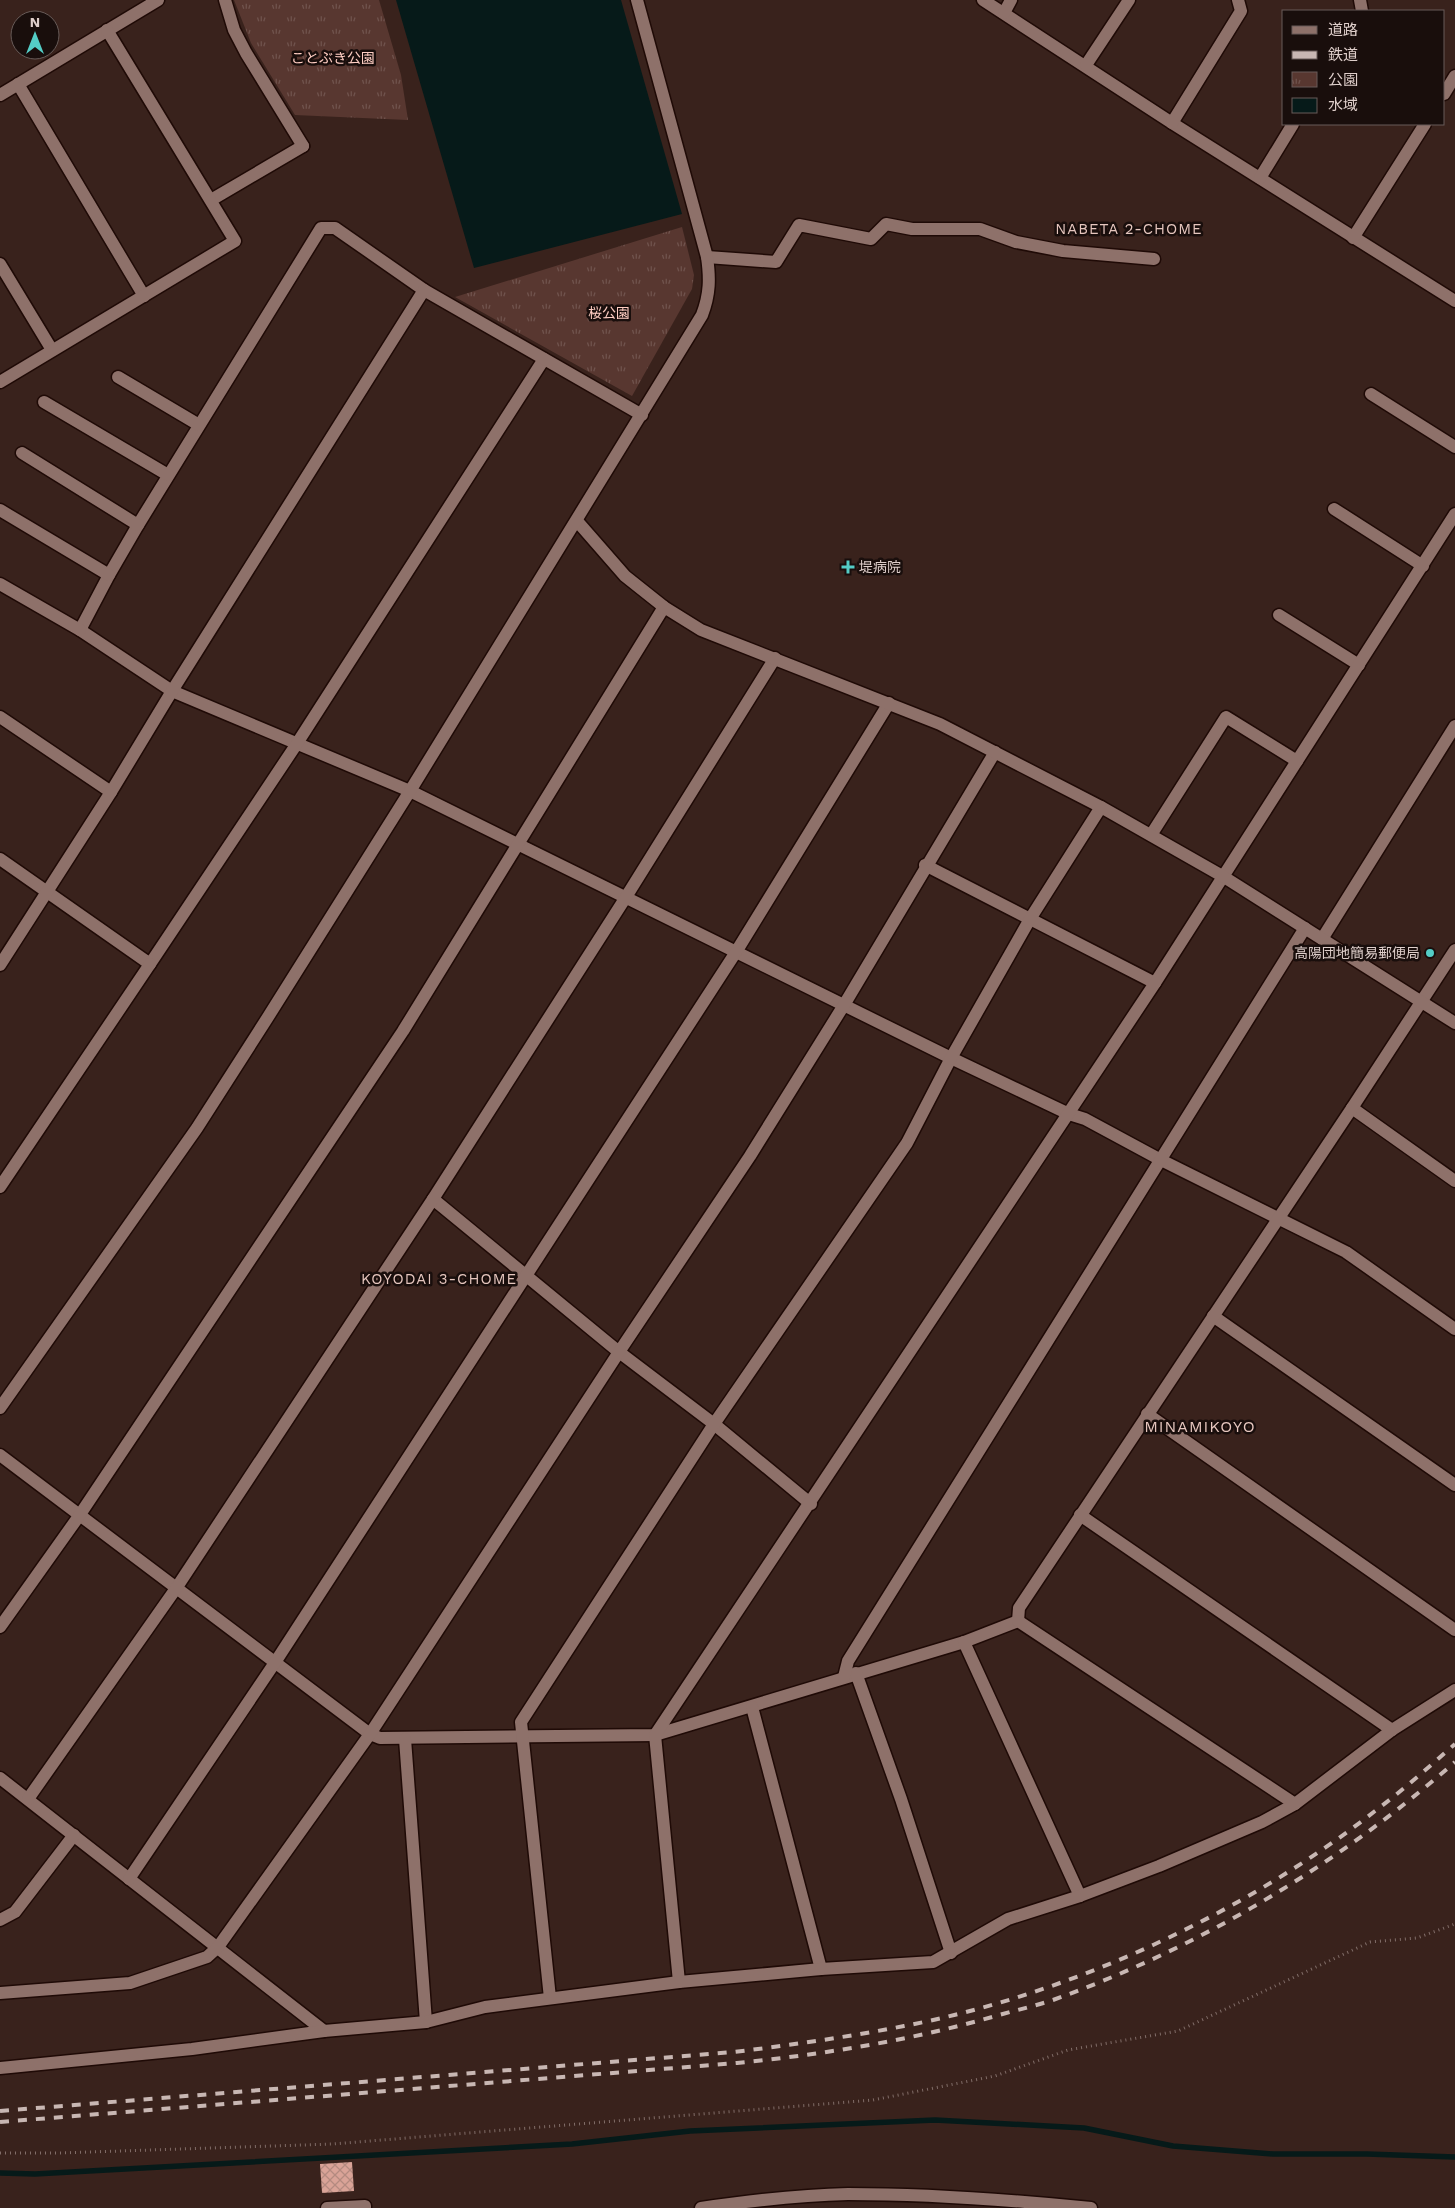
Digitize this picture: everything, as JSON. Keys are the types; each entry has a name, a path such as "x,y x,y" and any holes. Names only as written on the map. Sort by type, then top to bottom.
{"street":[{"path":"0,95 158,0"},
{"path":"211,200 303,146 246,53 234,30 225,0"},
{"path":"0,1408 197,1128 410,792 702,315 709,297 710,277 707,257 637,0"},
{"path":"983,0 1086,65 1172,123 1353,238 1455,300"},
{"path":"1004,13 1012,0"},
{"path":"1086,65 1128,0"},
{"path":"1172,123 1241,11 1238,0"},
{"path":"0,382 235,241 107,30"},
{"path":"1445,92 1455,76"},
{"path":"18,84 144,296"},
{"path":"1260,178 1292,125"},
{"path":"1353,238 1424,125"},
{"path":"707,257 776,262 799,225 871,239 886,224 912,229 980,229 1016,242 1063,251 1154,259"},
{"path":"80,630 109,575 168,475 322,228 335,228 424,290 642,415"},
{"path":"0,264 52,350"},
{"path":"0,964 111,792 172,691 424,290"},
{"path":"0,1187 296,745 544,359"},
{"path":"118,377 199,425"},
{"path":"1371,394 1455,447"},
{"path":"44,402 168,475"},
{"path":"22,453 138,525"},
{"path":"1334,509 1423,566"},
{"path":"0,510 109,575"},
{"path":"679,1982 655,1735 811,1504 1155,983 1455,514"},
{"path":"577,521 625,576 664,607 701,630 940,724 1101,807 1224,877 1455,1023"},
{"path":"0,584 80,630 172,691 410,792 951,1058 1069,1114 1085,1119 1161,1160 1346,1252 1455,1329"},
{"path":"0,1627 79,1516 403,1031 664,607"},
{"path":"1278,615 1359,665"},
{"path":"28,1799 177,1587 433,1199 626,897 775,658"},
{"path":"129,1878 276,1661 736,952 888,703"},
{"path":"0,717 111,792"},
{"path":"1151,835 1226,717 1297,761"},
{"path":"1322,938 1455,726"},
{"path":"0,1993 130,1983 208,1958 218,1947 370,1734 619,1352 750,1156 844,1005 925,865 995,752"},
{"path":"550,1998 521,1722 714,1424 907,1143 951,1058 1030,918 1101,807"},
{"path":"0,859 150,964"},
{"path":"925,865 1155,983"},
{"path":"951,1952 900,1799 850,1675 848,1661 1305,928"},
{"path":"1018,1621 1019,1608 1455,950"},
{"path":"1352,1108 1455,1181"},
{"path":"433,1199 619,1352 714,1424 811,1504"},
{"path":"1213,1316 1455,1485"},
{"path":"1147,1414 1455,1630"},
{"path":"0,1455 79,1516 276,1661 370,1734 380,1738 655,1735 964,1642 1018,1621"},
{"path":"1080,1515 1392,1730"},
{"path":"1018,1621 1295,1804"},
{"path":"964,1642 1080,1896"},
{"path":"0,2068 192,2048 324,2031 426,2022 485,2007 679,1982 821,1969 933,1962 1008,1919 1080,1896 1254,1826 1295,1804 1392,1730 1455,1690"},
{"path":"752,1707 821,1969"},
{"path":"405,1739 426,2022"},
{"path":"0,1778 324,2031"},
{"path":"0,1920 15,1912 74,1835"},
{"path":"708,2208 775,2199 848,2194 1006,2199 1091,2208"},
{"path":"327,2208 365,2206 365,2208"}],"path":[{"path":"0,2153 58,2153 334,2144 873,2100 995,2076 1068,2050 1178,2031 1370,1942 1417,1938 1455,1924"}],"green space":[{"name":"ことぶき公園","path":"234,0 379,0 401,75 408,120 295,115 251,43"},
{"name":"桜公園","path":"682,227 694,275 692,289 632,396 455,297"}],"water":[{"path":"396,0 621,0 682,214 474,268"}],"building":[{"path":"352,2162 354,2191 322,2193 320,2164"}],"waterway":[{"path":"0,2173 35,2174 572,2144 690,2131 935,2120 1084,2128 1173,2146 1273,2154 1367,2154 1455,2157"}],"railway":[{"path":"0,2111 734,2052 862,2034 966,2012 1028,1994 1091,1972 1152,1946 1212,1916 1269,1884 1324,1849 1396,1795 1455,1744"},
{"path":"0,2122 737,2063 869,2045 967,2024 1053,2000 1108,1979 1214,1929 1315,1869 1410,1800 1455,1762"}],"place":[{"name":"堤病院","path":"848,567"},
{"name":"高陽団地簡易郵便局","path":"1430,953"}],"district":[{"name":"NABETA 2-CHOME","path":"1129,229"},
{"name":"KOYODAI 3-CHOME","path":"439,1279"},
{"name":"MINAMIKOYO","path":"1200,1426"}]}
